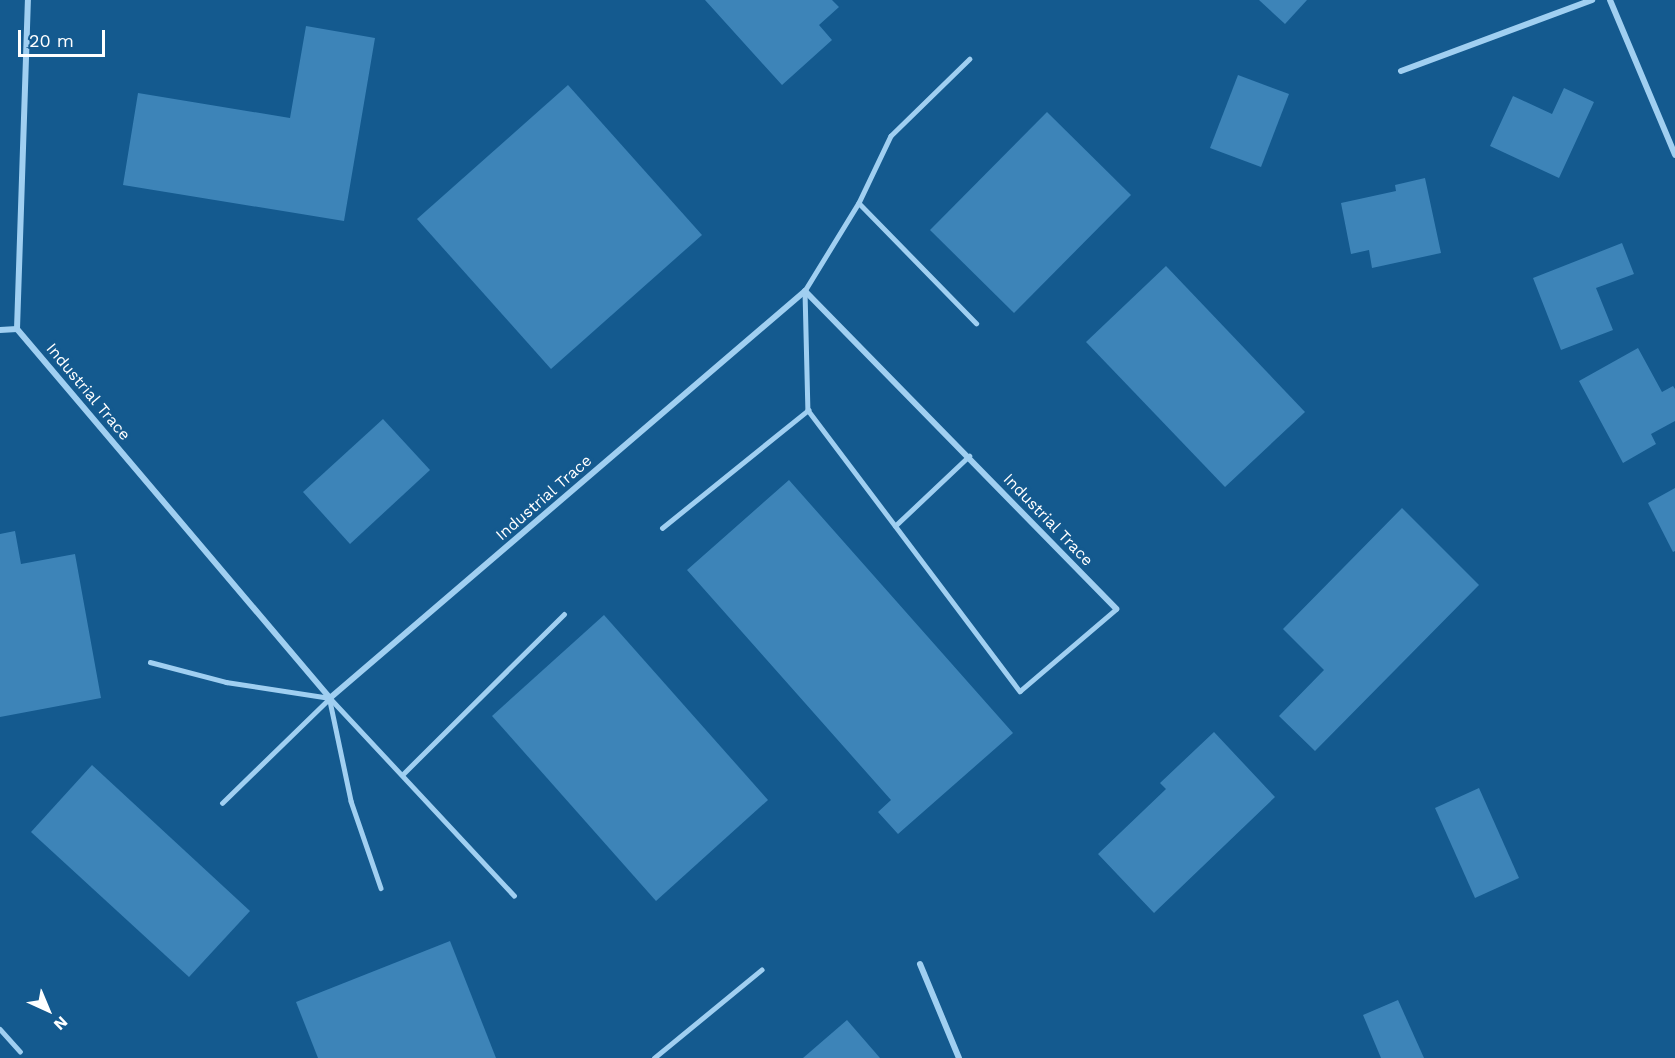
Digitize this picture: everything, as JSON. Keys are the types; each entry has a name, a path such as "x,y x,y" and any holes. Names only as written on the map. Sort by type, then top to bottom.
{"street":[{"path":"0,330 17,329 28,0"},
{"path":"1401,71 1592,0"},
{"path":"1610,0 1675,155"},
{"name":"Industrial Trace","path":"17,329 330,698 805,291 969,456 1116,609"},
{"path":"920,964 959,1058"}],"lane":[{"path":"970,59 891,136 859,203 805,291 808,410 1020,691 1116,609"},
{"path":"859,203 976,323"},
{"path":"662,528 808,410"},
{"path":"895,526 969,456"},
{"path":"402,775 564,614"},
{"path":"150,662 225,682 330,698 514,895"},
{"path":"222,803 330,698"},
{"path":"330,698 351,801 381,888"},
{"path":"654,1058 761,970"},
{"path":"0,1029 20,1051"}],"building":[{"path":"705,0 832,0 839,7 819,25 832,40 782,85"},
{"path":"1259,0 1307,0 1285,24"},
{"path":"306,26 375,38 344,221 123,185 138,93 290,118"},
{"path":"1238,75 1289,94 1261,167 1210,148"},
{"path":"568,85 702,235 551,369 417,219"},
{"path":"1564,88 1594,102 1559,178 1490,146 1513,96 1552,114"},
{"path":"1047,112 1131,195 1014,313 930,230"},
{"path":"1425,178 1441,253 1372,268 1369,250 1351,254 1341,203 1396,191 1395,185"},
{"path":"1622,243 1634,274 1596,288 1613,330 1561,350 1533,278"},
{"path":"1166,266 1305,412 1225,487 1086,342"},
{"path":"1638,348 1662,392 1673,386 1675,389 1675,421 1651,434 1656,444 1623,463 1579,381"},
{"path":"383,419 430,470 350,544 303,492"},
{"path":"789,480 1013,733 898,834 878,812 891,800 687,570"},
{"path":"1675,488 1675,551 1673,552 1648,503"},
{"path":"1402,508 1479,585 1315,751 1279,716 1324,670 1283,629"},
{"path":"15,531 21,564 75,554 101,698 0,717 0,534"},
{"path":"604,615 768,800 656,901 492,716"},
{"path":"1214,732 1275,797 1154,913 1098,854 1166,789 1160,783"},
{"path":"92,765 250,911 189,977 31,832"},
{"path":"1479,788 1519,878 1475,898 1435,808"},
{"path":"450,941 496,1058 318,1058 296,1002"},
{"path":"1398,1000 1424,1058 1381,1058 1363,1015"},
{"path":"847,1020 880,1058 803,1058"}]}
